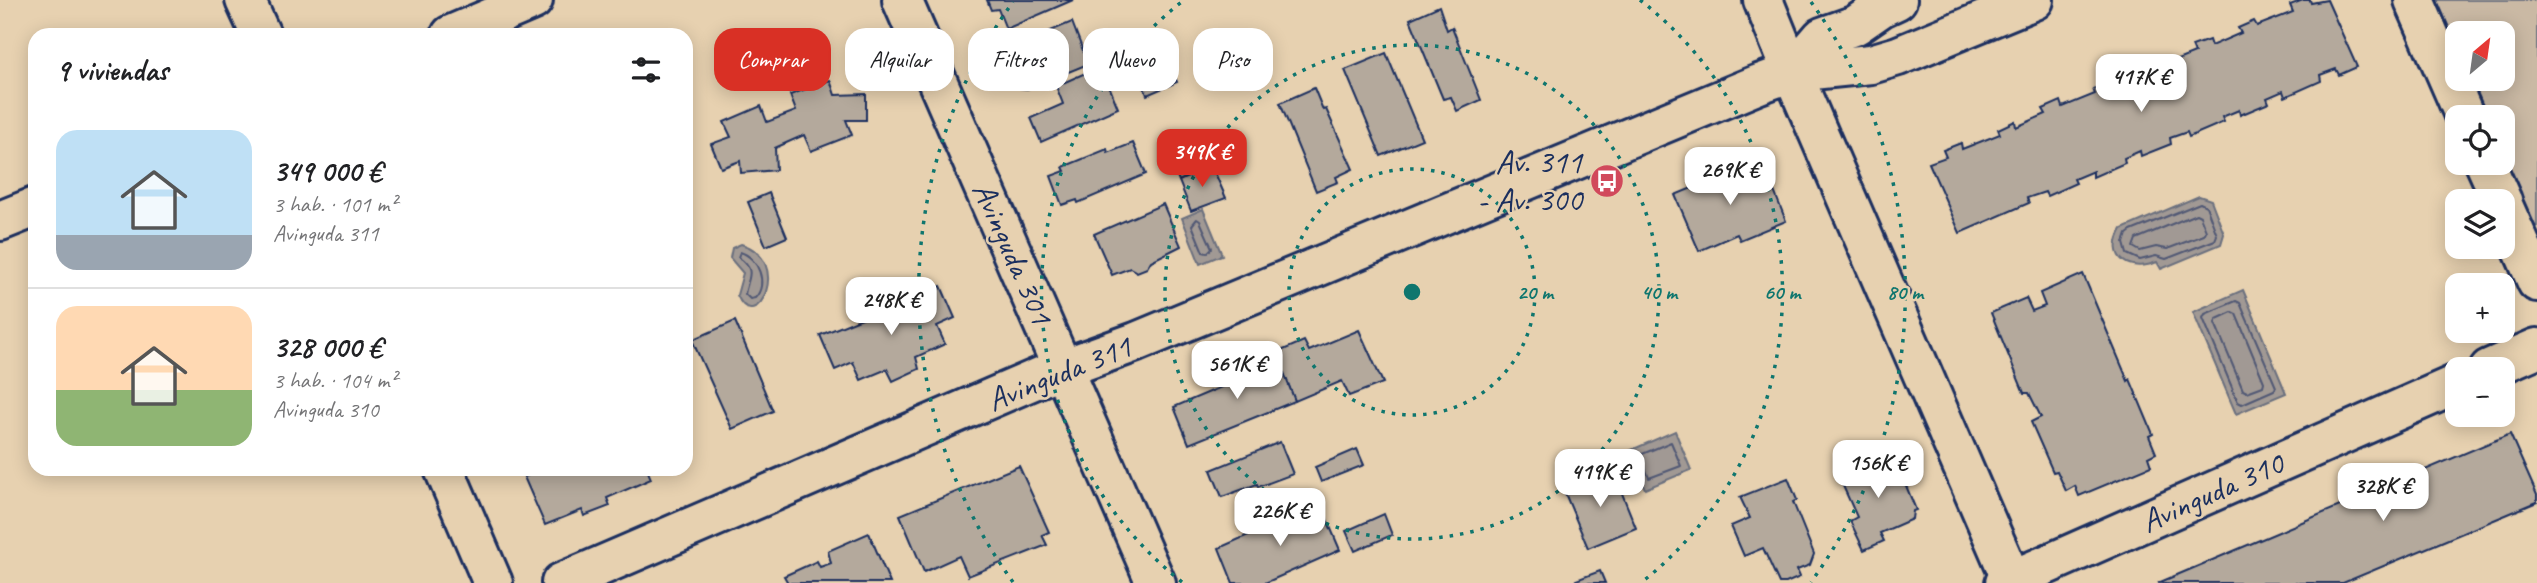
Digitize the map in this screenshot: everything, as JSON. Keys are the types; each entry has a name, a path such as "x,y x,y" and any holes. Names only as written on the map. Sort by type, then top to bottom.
{"street":[{"path":"245,0 258,28"},
{"path":"467,28 533,0"},
{"name":"Avinguda 301","path":"902,0 1156,583"},
{"path":"1763,0 2010,582"},
{"path":"1792,72 1822,37 1856,25 1897,0"},
{"path":"1792,72 1871,64 1898,56 2034,0"},
{"path":"2414,0 2460,105"},
{"name":"Avinguda 311","path":"561,583 1063,369 1136,342 1792,72"},
{"path":"0,221 28,210"},
{"path":"2515,232 2537,282"},
{"path":"2515,358 2537,348"},
{"name":"Avinguda 310","path":"2010,582 2445,389"},
{"path":"447,476 493,583"}],"shaded area":[{"path":"2435,0 2537,0 2537,235 2512,175 2515,175 2515,105 2481,105 2474,91 2515,91 2515,21 2445,23"}],"water":[{"path":"2199,196 2211,200 2224,234 2221,244 2161,269 2157,262 2138,266 2123,261 2117,248 2122,229"},
{"path":"1203,209 1222,255 1200,264 1182,218"},
{"path":"741,244 757,252 765,264 768,278 761,302 753,308 745,306 737,295 743,273 730,258 732,248"},
{"path":"2243,290 2286,393 2236,414 2193,312"},
{"path":"1675,431 1691,470 1645,489 1629,451"}],"building":[{"path":"987,0 1073,0 1008,28 1006,28 998,9 991,10"},
{"path":"2310,0 2311,3 2327,0 2357,67 2339,75 2336,69 2320,75 2321,81 2285,97 2283,91 2267,98 2269,103 2240,115 2239,110 2222,117 2224,122 2189,137 2187,132 2170,138 2171,144 2141,156 2140,151 2124,158 2125,163 2093,177 2093,171 2074,179 2076,183 2047,196 2045,192 2027,198 2029,203 1960,233 1929,163 1946,157 1943,150 1961,143 1962,149 2000,134 1998,129 2015,121 2016,127 2046,114 2043,109 2061,101 2063,107 2095,94 2093,89 2109,81 2112,87 2143,74 2141,69 2157,62 2160,67 2195,53 2192,46 2209,40 2211,46 2241,33 2238,28 2254,21 2257,26 2293,12 2290,5"},
{"path":"1439,6 1447,30 1452,27 1481,100 1457,111 1451,97 1443,99 1410,19"},
{"path":"1072,22 1083,51 1083,66 1069,72 1069,28 1058,28"},
{"path":"1386,53 1422,139 1381,156 1345,70"},
{"path":"1083,74 1083,91 1111,91 1118,108 1041,142 1031,118 1063,104 1058,91 1069,91 1069,80"},
{"path":"831,83 835,95 866,94 866,120 846,120 852,135 811,151 804,135 775,148 776,170 741,173 740,161 721,168 711,144 731,137 724,122 761,106 767,122 796,111 790,95 801,91 831,91"},
{"path":"1314,88 1353,169 1336,177 1338,182 1316,191 1280,103"},
{"path":"1133,143 1146,174 1078,203 1077,200 1062,205 1051,176 1065,171 1063,167 1107,149 1108,153"},
{"path":"1204,148 1212,166 1179,181 1171,163"},
{"path":"1212,166 1226,198 1191,211 1179,181"},
{"path":"1745,166 1751,176 1766,171 1786,221 1740,240 1737,234 1699,251 1675,195"},
{"path":"769,193 787,237 766,246 748,202"},
{"path":"1163,204 1181,246 1151,261 1147,268 1137,272 1130,268 1112,275 1094,234"},
{"path":"2083,274 2153,434 2149,436 2156,453 2148,457 2151,466 2079,496 2075,486 2066,491 2057,471 2053,472 2031,422 2041,417 2029,393 2024,393 1991,313 2026,298 2032,311 2045,306 2040,293"},
{"path":"941,286 955,318 937,326 945,344 916,357 919,369 893,381 887,369 861,380 853,362 835,370 820,335"},
{"path":"735,321 773,411 732,429 693,340"},
{"path":"1359,330 1383,383 1349,396 1342,381 1295,401 1276,353 1304,341 1309,351"},
{"path":"1276,353 1295,401 1189,444 1174,407 1245,377 1241,368"},
{"path":"2510,434 2537,495 2537,502 2343,583 2158,583"},
{"path":"1280,442 1293,474 1222,497 1211,470"},
{"path":"1357,449 1364,465 1321,482 1315,467"},
{"path":"1893,454 1916,510 1913,511 1912,519 1880,533 1884,541 1864,550 1850,521 1857,517 1839,477"},
{"path":"1019,466 1049,532 1042,535 1047,545 968,576 959,556 924,572 900,515"},
{"path":"1613,471 1636,528 1588,548 1564,491"},
{"path":"650,476 651,479 607,498 610,506 584,516 582,510 545,525 524,477"},
{"path":"1788,478 1797,500 1793,502 1814,554 1810,565 1797,570 1800,577 1779,583 1763,548 1744,556 1731,526 1750,518 1740,497"},
{"path":"1320,503 1340,550 1265,583 1233,583 1219,548"},
{"path":"1384,514 1392,535 1355,551 1346,531"},
{"path":"869,533 890,583 788,583 784,576 817,561 820,567 831,563 828,551"},
{"path":"1600,571 1605,583 1577,583 1576,580"}],"place":[{"name":"Av. 311 - Av. 300","path":"1607,181"}]}
